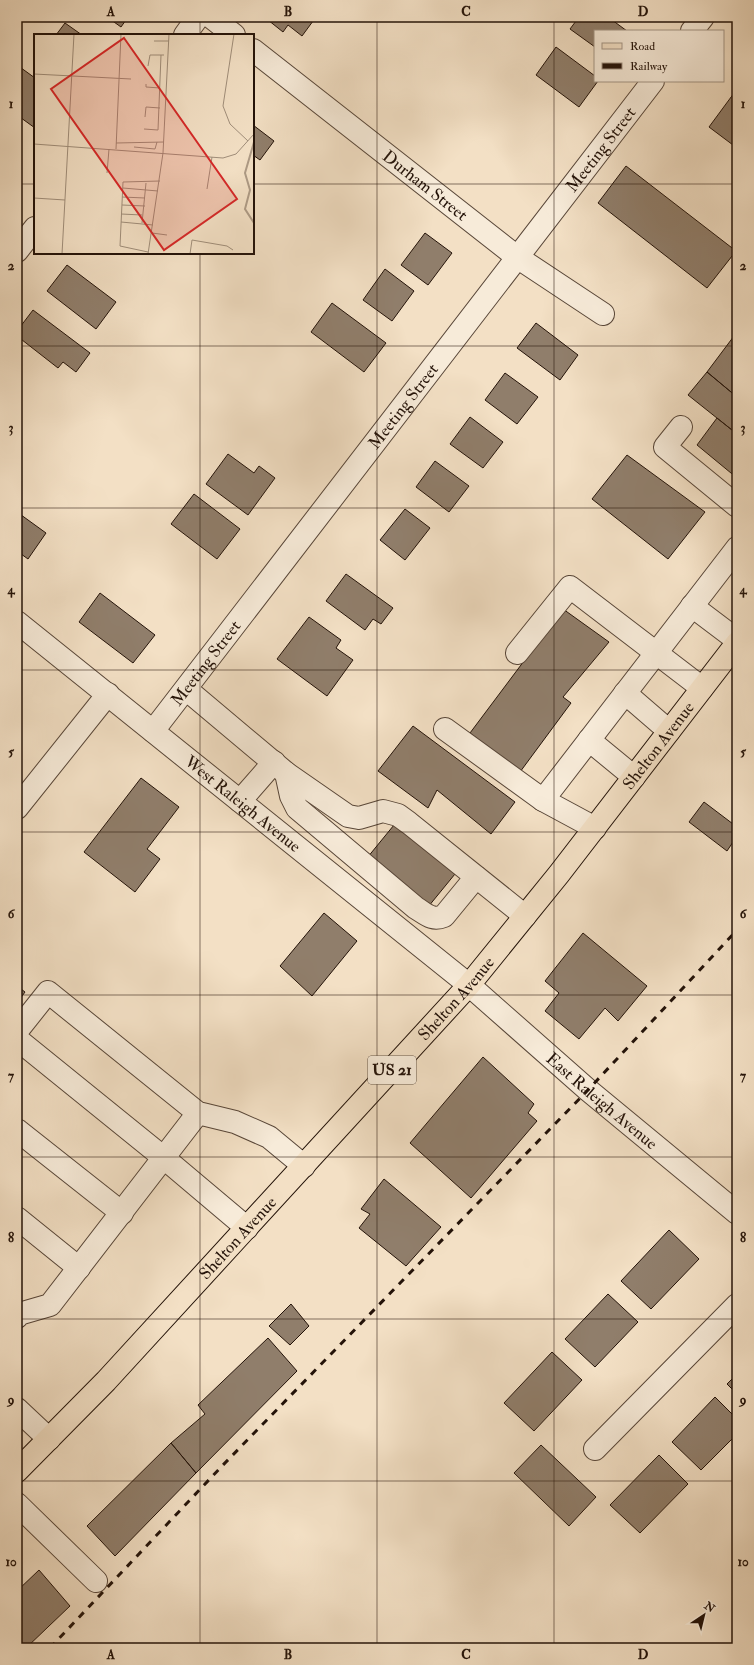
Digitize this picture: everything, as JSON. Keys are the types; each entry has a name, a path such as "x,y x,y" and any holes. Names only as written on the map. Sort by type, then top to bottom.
{"main road":[{"name":"Shelton Avenue","path":"17,1471 106,1380 469,985 595,828 737,643"}],"street":[{"path":"185,34 198,17"},
{"path":"211,17 233,34"},
{"path":"693,30 703,17"},
{"name":"Durham Street","path":"254,51 517,257 603,314"},
{"name":"Meeting Street","path":"153,731 653,82"},
{"path":"17,252 34,229"},
{"path":"681,427 665,447 737,506"},
{"path":"543,800 737,548"},
{"path":"517,653 570,587 702,688"},
{"path":"692,606 737,640"},
{"name":"West Raleigh Avenue","path":"17,622 469,985"},
{"path":"186,689 280,767 348,816 359,818 367,817 376,812 383,811 398,815 525,916"},
{"path":"625,693 669,731"},
{"path":"17,808 108,694"},
{"path":"445,729 543,800 595,828"},
{"path":"589,740 634,777"},
{"path":"240,801 280,767"},
{"path":"280,767 297,808 416,908 431,918 444,916 476,877"},
{"path":"316,862 335,840"},
{"path":"398,928 416,908"},
{"name":"East Raleigh Avenue","path":"469,985 588,1090 737,1213"},
{"path":"17,1031 48,992 198,1113 235,1122 269,1137 304,1166"},
{"path":"17,1039 164,1158 247,1228"},
{"path":"18,1314 50,1305 198,1113"},
{"path":"17,1130 122,1213"},
{"path":"17,1218 79,1268"},
{"path":"595,1449 737,1305"},
{"path":"17,1409 49,1439"},
{"path":"17,1504 96,1581"}],"building":[{"path":"107,17 128,17 121,27"},
{"path":"270,17 316,17 302,36 288,25 283,32 268,20"},
{"path":"579,17 608,17 626,30 594,30 594,46 570,29"},
{"path":"65,23 81,34 57,34"},
{"path":"556,47 594,75 594,82 597,82 579,107 536,75"},
{"path":"17,65 34,77 34,127 17,115"},
{"path":"737,89 737,148 709,127"},
{"path":"254,126 274,141 260,160 254,156"},
{"path":"626,166 736,251 707,288 598,203"},
{"path":"425,233 452,253 428,285 401,265"},
{"path":"67,265 116,302 96,329 47,291"},
{"path":"385,269 414,291 392,321 363,300"},
{"path":"332,303 386,343 364,372 311,332"},
{"path":"33,310 90,353 76,372 63,362 58,368 17,336 17,331"},
{"path":"536,323 578,355 560,380 517,348"},
{"path":"737,332 737,397 707,372"},
{"path":"707,372 737,397 737,434 688,395"},
{"path":"505,373 538,397 517,424 485,400"},
{"path":"470,417 503,442 483,468 450,444"},
{"path":"717,418 737,434 737,478 697,445"},
{"path":"228,454 254,473 259,466 275,478 248,515 206,484"},
{"path":"627,455 705,512 668,559 592,499"},
{"path":"435,461 469,486 449,512 416,487"},
{"path":"194,494 240,529 217,559 171,524"},
{"path":"405,509 430,528 405,560 380,540"},
{"path":"17,512 46,533 28,559 17,551"},
{"path":"346,574 393,608 381,624 373,619 365,630 326,601"},
{"path":"100,593 155,635 133,663 79,622"},
{"path":"563,609 609,642 563,697 571,703 520,772 470,733"},
{"path":"309,617 341,640 336,648 353,660 327,696 277,659"},
{"path":"413,726 515,802 491,834 437,790 428,808 378,771"},
{"path":"141,778 179,807 147,849 160,859 135,892 84,852"},
{"path":"704,802 737,827 737,836 727,851 689,822"},
{"path":"394,825 455,874 428,907 367,858"},
{"path":"324,913 357,941 312,996 280,966"},
{"path":"583,933 647,986 618,1021 605,1008 579,1039 545,1011 559,993 545,981"},
{"path":"17,986 25,992 17,1003"},
{"path":"483,1057 534,1104 528,1113 537,1121 471,1198 410,1143"},
{"path":"384,1179 441,1227 406,1266 359,1228 370,1214 361,1209"},
{"path":"669,1230 699,1259 651,1309 621,1281"},
{"path":"608,1294 638,1322 595,1367 565,1339"},
{"path":"291,1304 309,1326 290,1345 269,1326"},
{"path":"268,1338 297,1371 196,1473 171,1443 205,1414 198,1405"},
{"path":"552,1352 582,1380 534,1431 504,1403"},
{"path":"737,1374 737,1394 727,1384"},
{"path":"715,1397 737,1419 737,1434 701,1470 672,1442"},
{"path":"171,1443 196,1473 115,1556 87,1526"},
{"path":"541,1445 596,1497 569,1526 514,1473"},
{"path":"659,1455 688,1484 640,1533 610,1505"},
{"path":"39,1570 70,1606 26,1648 17,1648 17,1591"}],"railway":[{"path":"50,1648 223,1465 588,1090 737,930"}]}
